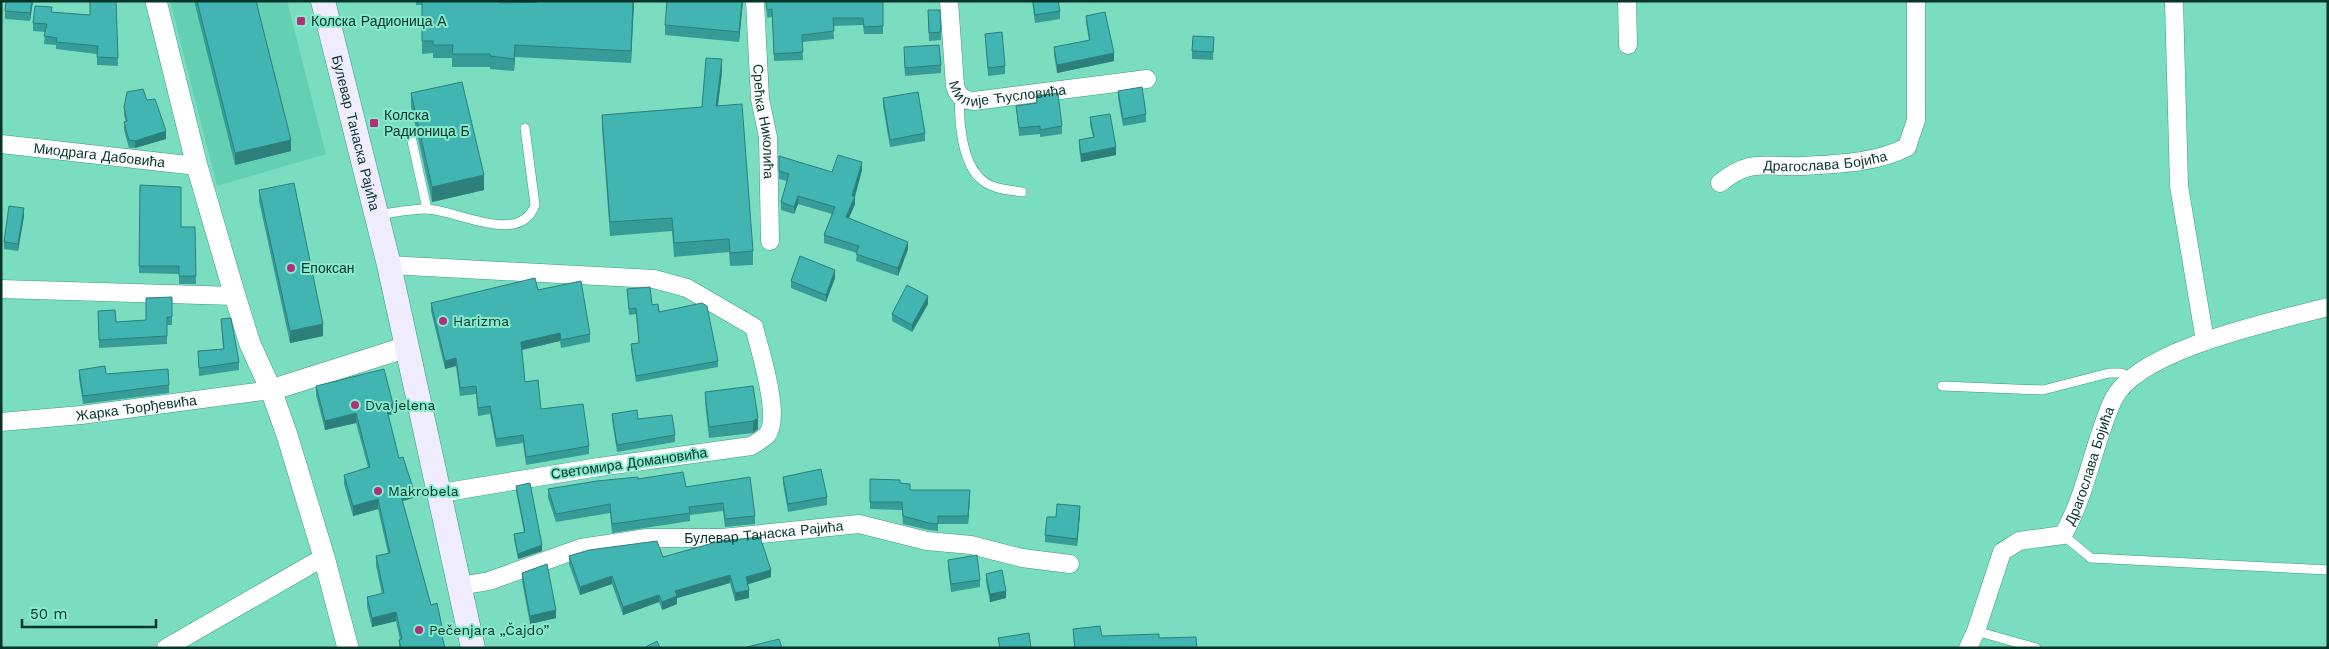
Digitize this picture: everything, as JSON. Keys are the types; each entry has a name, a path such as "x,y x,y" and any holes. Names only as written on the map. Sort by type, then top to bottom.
{"main road":[{"name":"Булевар Танаска Рајића","path":"323,1 389,265 441,493 473,648"}],"street":[{"path":"156,1 197,166 235,296 250,344 271,390 324,557 348,648"},
{"name":"Срећка Николића","path":"755,1 760,98 768,137 770,241"},
{"name":"Милије Ћусловића","path":"948,1 955,86 960,96 974,101 1147,79"},
{"path":"1627,1 1628,45"},
{"name":"Драгослава Бојића","path":"1720,183 1735,170 1756,165 1802,166 1881,157 1889,156 1907,147 1916,120 1916,1"},
{"path":"2174,1 2179,186 2205,341"},
{"name":"Миодрага Дабовића","path":"1,144 197,166"},
{"name":"Светомира Домановића","path":"389,265 645,279 687,288 754,327 770,387 772,424 768,434 751,446 599,467 441,493"},
{"path":"1,289 235,296"},
{"name":"Драгослава Бојића","path":"1968,648 1976,631 2002,552 2019,541 2063,535 2079,502 2114,399 2131,377 2171,355 2205,341 2328,306"},
{"path":"271,390 407,347"},
{"name":"Жарка Ђорђевића","path":"1,422 271,390"},
{"name":"Булевар Танаска Рајића","path":"460,586 498,578 581,548 647,538 722,538 859,524 927,541 971,545 1022,558 1070,564"},
{"path":"166,648 324,557"}],"lane":[{"path":"960,96 958,113 962,139 976,174 993,187 1022,192"},
{"path":"376,215 427,209 501,226 517,223 527,217 535,205 525,128"},
{"path":"410,132 427,209"},
{"path":"1942,386 2043,390 2109,373 2121,373 2131,377"},
{"path":"2063,535 2090,558 2328,570"},
{"path":"1976,631 2036,648"}],"shaded area":[{"path":"170,1 287,1 326,154 217,186"}],"building":[{"path":"6,1 32,1 30,13 5,11"},
{"path":"90,1 116,1 118,58 97,57 98,46 56,42 57,38 44,36 47,24 33,23 35,6 52,7 51,12 90,15"},
{"path":"197,1 256,1 291,140 235,153"},
{"path":"422,1 500,1 500,3 633,1 631,51 515,45 514,59 490,56 490,54 452,54 453,45 433,45 433,41 422,41"},
{"path":"667,1 742,1 739,32 665,25"},
{"path":"766,1 883,1 883,26 864,27 863,18 833,18 834,31 802,35 803,52 774,54 772,9 767,10"},
{"path":"1033,1 1058,1 1060,11 1035,15"},
{"path":"928,10 940,10 941,32 929,33"},
{"path":"1105,12 1114,53 1057,65 1054,47 1090,40 1086,16"},
{"path":"1002,32 1005,66 988,68 985,34"},
{"path":"1193,36 1214,37 1213,52 1192,51"},
{"path":"939,45 941,65 905,68 904,47"},
{"path":"706,58 722,59 716,106 742,104 753,251 730,253 729,239 674,243 672,218 610,222 602,115 702,107"},
{"path":"462,82 484,175 432,187 411,93"},
{"path":"1142,87 1146,114 1123,119 1118,91"},
{"path":"143,89 147,100 155,99 166,131 135,141 129,140 124,122 127,121 124,107 127,92"},
{"path":"918,92 925,133 890,140 883,98"},
{"path":"1058,93 1062,126 1040,130 1040,126 1019,128 1016,106 1037,103 1036,96"},
{"path":"1110,114 1116,147 1081,154 1079,140 1094,137 1090,117"},
{"path":"838,155 862,162 852,196 855,196 846,217 908,242 898,268 856,254 859,246 824,235 835,207 798,196 794,207 781,202 789,174 779,171 779,156 832,172"},
{"name":"Епоксан","path":"294,183 323,324 290,331 259,190"},
{"path":"140,185 181,187 181,227 195,227 196,276 179,276 179,266 139,266"},
{"path":"9,206 24,208 18,244 4,242"},
{"path":"800,256 835,270 826,295 791,281"},
{"path":"535,278 538,290 581,281 590,334 561,340 560,333 521,342 525,382 538,380 541,409 583,404 589,446 526,457 523,435 496,439 490,406 478,408 476,386 460,388 456,358 445,361 431,303"},
{"path":"907,285 928,296 912,325 892,314"},
{"path":"650,287 652,305 658,304 659,312 702,303 707,306 718,361 636,376 631,344 639,343 636,308 629,309 627,289"},
{"path":"172,297 172,317 167,317 167,336 99,340 98,311 115,310 116,322 146,320 146,298"},
{"path":"231,318 239,362 199,368 198,351 224,349 221,319"},
{"path":"105,366 106,374 168,369 169,385 83,396 79,370"},
{"path":"384,369 393,404 386,406 399,458 403,457 413,488 400,492 431,605 437,603 445,648 401,648 399,640 402,639 396,612 372,618 367,597 384,593 376,556 390,553 378,499 353,506 344,475 370,467 356,413 325,421 316,386"},
{"path":"753,386 758,418 753,421 709,427 705,392"},
{"path":"637,410 638,419 672,415 675,435 617,445 612,414"},
{"path":"821,469 827,497 788,504 783,477"},
{"path":"683,472 686,487 750,477 755,516 725,519 723,503 689,507 690,513 612,524 610,504 556,514 548,489 597,481 638,477 638,479"},
{"path":"870,479 900,480 900,483 910,484 910,490 970,490 968,516 938,516 938,524 903,516 902,502 870,502"},
{"path":"530,483 542,545 518,554 514,534 525,532 516,486"},
{"path":"1057,504 1080,506 1077,539 1045,535 1047,517 1056,517"},
{"path":"760,537 771,570 746,577 749,590 735,593 730,575 675,591 677,596 662,602 659,595 623,607 612,576 580,587 569,556 589,550 657,541 663,557 720,541"},
{"path":"977,555 980,580 951,584 948,560"},
{"path":"547,564 556,610 530,616 522,573"},
{"path":"1002,570 1006,591 990,594 986,574"},
{"path":"1100,626 1102,636 1159,634 1159,638 1196,637 1197,648 1075,648 1073,629"},
{"path":"1029,633 1031,648 1000,648 998,638"},
{"path":"779,639 782,648 743,648"},
{"path":"657,641 660,648 644,648"}],"place":[{"name":"Колска Радионица А","path":"301,21"},
{"name":"Колска Радионица Б","path":"374,123"},
{"name":"Епоксан","path":"291,268"},
{"name":"Harizma","path":"443,321"},
{"name":"Dva jelena","path":"355,405"},
{"name":"Makrobela","path":"378,491"},
{"name":"Pečenjara „Čajdo”","path":"419,630"}]}
